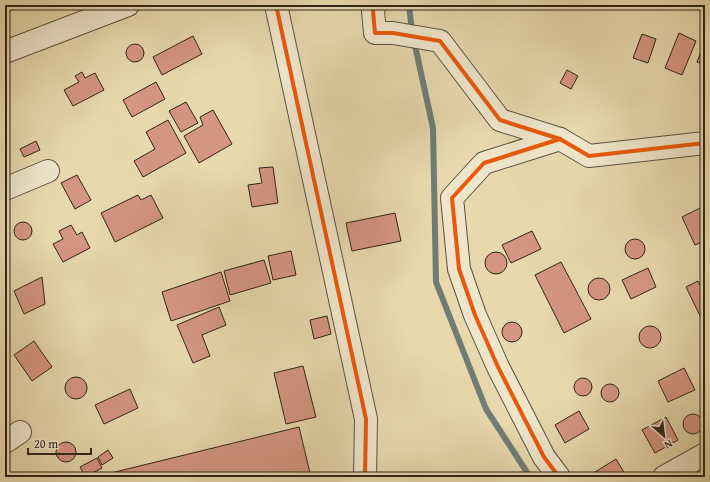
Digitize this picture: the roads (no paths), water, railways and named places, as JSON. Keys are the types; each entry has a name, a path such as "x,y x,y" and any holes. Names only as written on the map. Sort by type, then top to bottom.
{"street":[{"path":"5,52 128,5"},
{"path":"276,5 366,419 365,477"},
{"path":"374,5 373,11 375,33 393,32 440,41 500,120 560,139 589,156 705,143"},
{"path":"559,477 544,457 498,367 475,314 459,269 452,198 484,163 560,139"},
{"path":"5,189 48,171"},
{"path":"664,477 705,454"}],"waterway":[{"path":"409,5 412,32"},
{"path":"414,41 433,128 436,282 486,409 530,477"}]}
